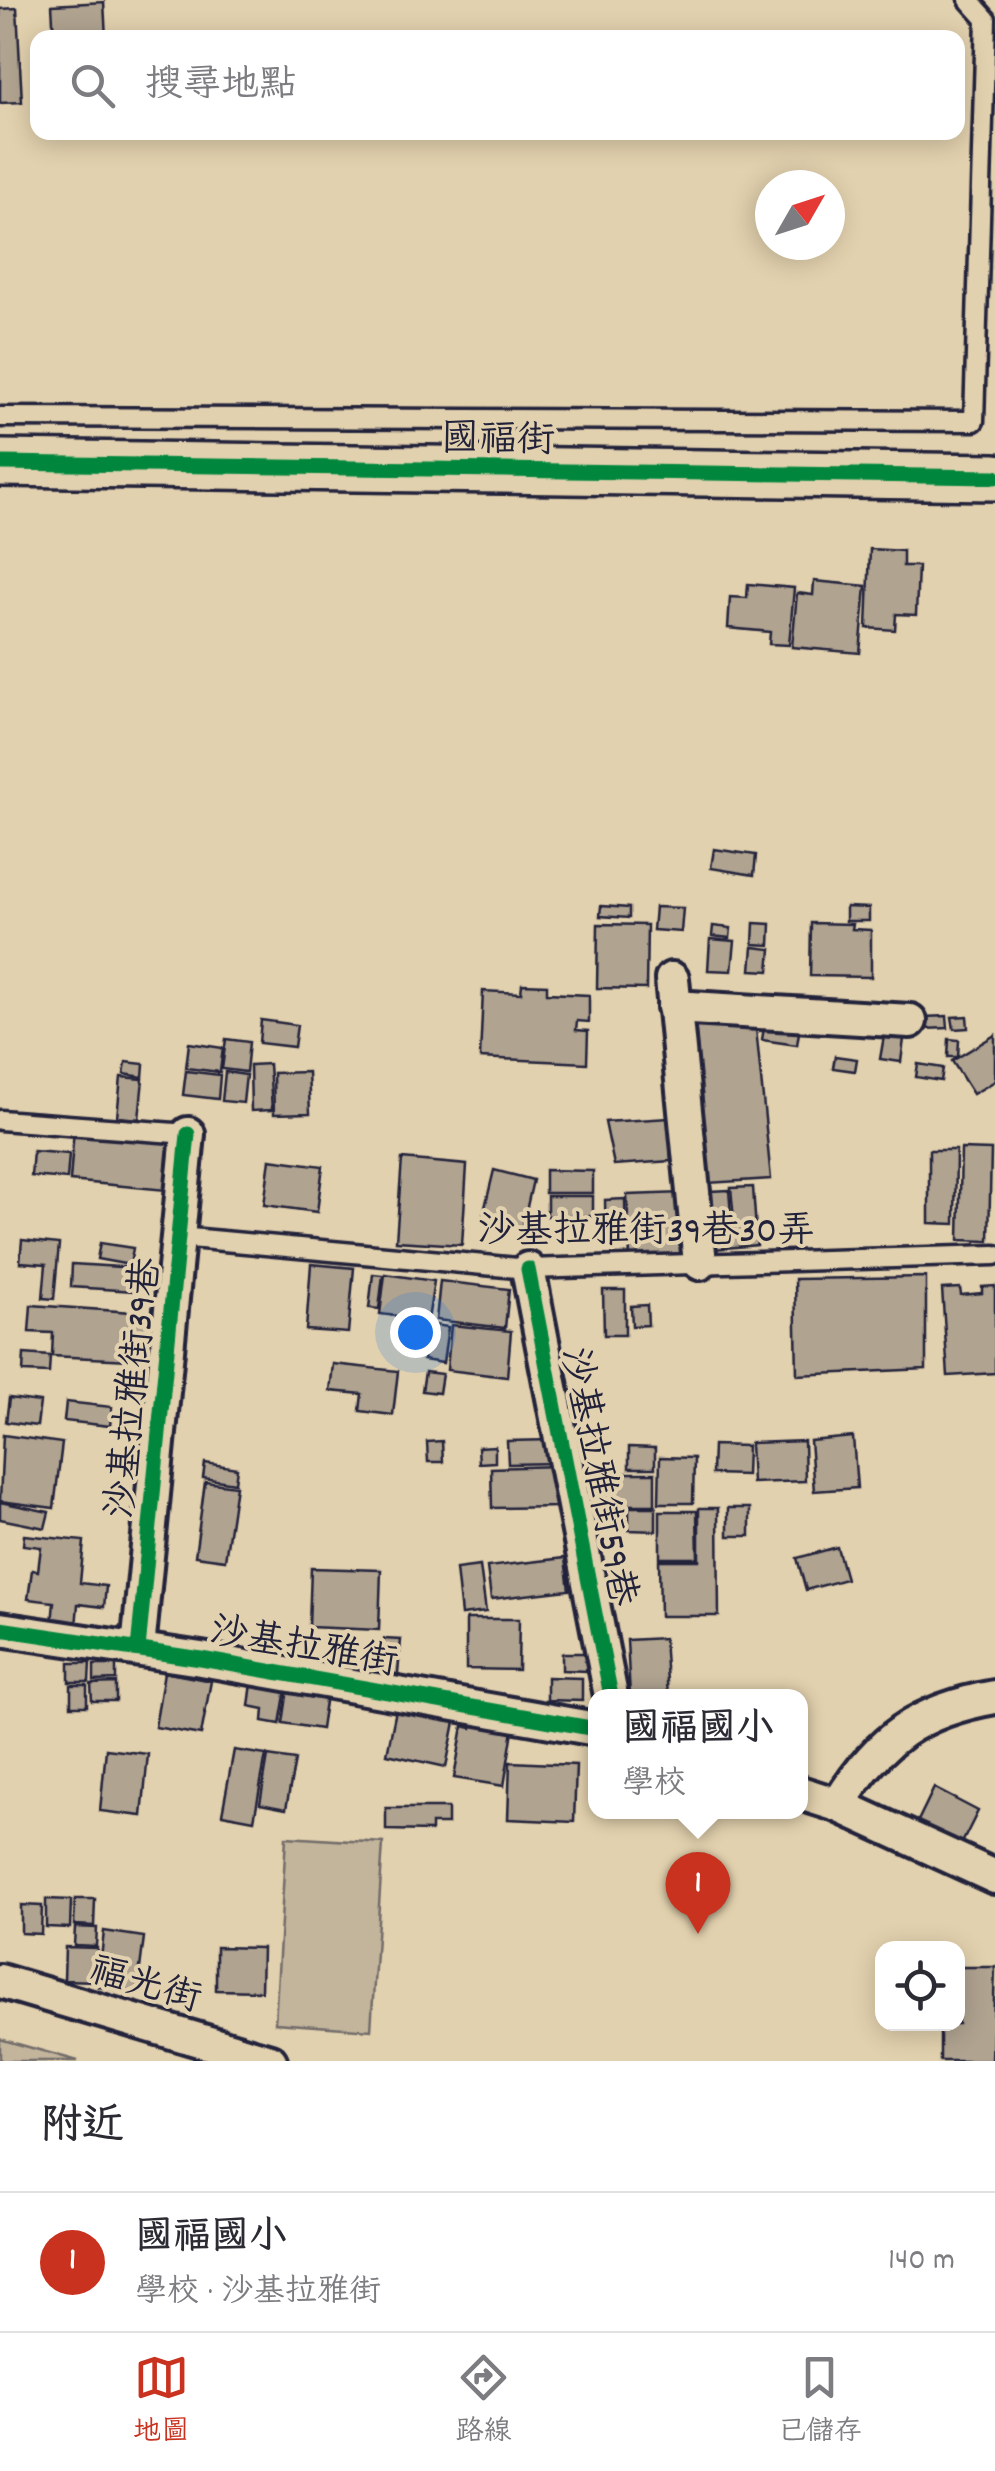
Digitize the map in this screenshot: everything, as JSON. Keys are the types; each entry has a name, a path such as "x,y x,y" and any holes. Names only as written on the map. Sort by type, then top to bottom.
{"street":[{"name":"國福街","path":"0,462 995,477"},
{"path":"700,1263 673,993 910,1021"},
{"name":"沙基拉雅街39巷","path":"138,1649 188,1134"},
{"name":"沙基拉雅街59巷","path":"528,1268 609,1689"},
{"name":"沙基拉雅街","path":"0,1629 138,1649 588,1728"},
{"path":"838,1805 880,1747 916,1722 948,1705 995,1696"},
{"path":"808,1796 838,1805 995,1877"},
{"name":"福光街","path":"0,1981 270,2061"}],"lane":[{"path":"0,417 974,421 986,18 969,0"},
{"path":"0,1120 188,1134"},
{"name":"沙基拉雅街39巷30弄","path":"179,1237 528,1268 995,1255"}],"shaded area":[{"path":"286,1837 383,1843 371,2030 275,2023"},
{"path":"0,2039 78,2061 0,2061"}],"building":[{"path":"104,2 106,30 54,30 52,5"},
{"path":"17,8 22,102 0,103 0,9"},
{"path":"870,549 903,551 903,566 918,566 916,615 896,614 895,630 867,628"},
{"path":"814,581 866,586 860,653 792,647 797,593 813,595"},
{"path":"748,584 794,588 789,645 769,644 770,632 728,628 730,597 747,598"},
{"path":"714,849 756,855 754,875 711,868"},
{"path":"601,906 629,908 629,918 600,916"},
{"path":"655,907 683,908 681,932 653,930"},
{"path":"846,907 869,908 869,921 846,921"},
{"path":"754,923 771,924 770,945 753,944"},
{"path":"811,923 853,924 852,929 871,930 871,977 810,976"},
{"path":"598,924 647,925 646,989 597,988"},
{"path":"713,926 731,928 730,938 712,936"},
{"path":"710,939 735,941 732,971 708,970"},
{"path":"753,947 771,949 769,971 751,970"},
{"path":"522,984 547,985 547,993 589,995 589,1022 577,1021 576,1030 588,1031 587,1063 480,1058 483,991 521,993"},
{"path":"947,1016 948,1028 924,1029 924,1017"},
{"path":"967,1016 968,1028 954,1029 952,1017"},
{"path":"755,1018 771,1179 708,1183 695,1021"},
{"path":"261,1020 297,1025 294,1047 259,1043"},
{"path":"765,1021 800,1026 797,1045 762,1040"},
{"path":"995,1035 995,1081 973,1094 952,1061"},
{"path":"884,1036 904,1039 901,1062 880,1059"},
{"path":"226,1039 249,1042 246,1072 222,1069"},
{"path":"949,1039 959,1040 958,1057 948,1057"},
{"path":"189,1043 223,1048 220,1072 186,1068"},
{"path":"835,1056 857,1059 855,1071 833,1068"},
{"path":"126,1062 144,1064 143,1077 124,1074"},
{"path":"269,1064 272,1110 251,1111 250,1065"},
{"path":"918,1064 943,1068 941,1081 916,1077"},
{"path":"186,1071 220,1075 218,1099 183,1095"},
{"path":"225,1072 246,1075 243,1103 222,1101"},
{"path":"308,1072 310,1113 274,1114 273,1073"},
{"path":"121,1077 143,1079 139,1119 117,1117"},
{"path":"669,1118 671,1161 614,1165 605,1122"},
{"path":"74,1129 171,1138 166,1190 70,1181"},
{"path":"961,1149 991,1150 989,1241 959,1240"},
{"path":"929,1150 956,1150 955,1224 929,1223"},
{"path":"33,1151 69,1154 67,1179 31,1176"},
{"path":"270,1159 323,1166 317,1212 264,1205"},
{"path":"402,1159 467,1165 462,1245 396,1241"},
{"path":"494,1170 533,1180 522,1229 482,1220"},
{"path":"545,1170 593,1171 593,1193 545,1193"},
{"path":"753,1187 757,1245 715,1249 713,1231 735,1230 731,1188"},
{"path":"729,1190 732,1227 713,1228 710,1191"},
{"path":"684,1193 687,1255 630,1257 627,1195"},
{"path":"547,1196 593,1196 593,1216 547,1216"},
{"path":"625,1199 626,1246 606,1247 605,1200"},
{"path":"22,1240 59,1244 54,1299 43,1298 46,1264 20,1262"},
{"path":"100,1243 133,1248 130,1265 97,1259"},
{"path":"72,1264 136,1268 134,1291 71,1287"},
{"path":"311,1264 354,1268 348,1333 306,1330"},
{"path":"373,1274 383,1275 379,1309 369,1308"},
{"path":"385,1274 434,1281 428,1320 380,1314"},
{"path":"926,1277 926,1369 797,1375 795,1279"},
{"path":"440,1281 509,1289 505,1328 436,1320"},
{"path":"995,1286 995,1373 948,1376 942,1289 960,1288 961,1295 982,1293 982,1287"},
{"path":"603,1290 625,1290 625,1335 604,1335"},
{"path":"31,1305 132,1312 131,1319 153,1320 151,1345 130,1343 129,1360 52,1356 53,1333 29,1332"},
{"path":"647,1305 648,1325 632,1326 631,1306"},
{"path":"428,1324 448,1327 443,1363 423,1360"},
{"path":"451,1325 511,1331 507,1377 447,1370"},
{"path":"24,1354 50,1356 49,1373 23,1372"},
{"path":"333,1364 398,1371 393,1415 360,1411 362,1394 330,1391"},
{"path":"425,1372 442,1374 439,1393 422,1391"},
{"path":"9,1398 40,1402 37,1426 6,1422"},
{"path":"66,1402 112,1407 110,1426 64,1421"},
{"path":"3,1435 62,1443 54,1508 0,1501"},
{"path":"853,1437 857,1488 814,1491 810,1441"},
{"path":"553,1440 554,1463 508,1464 507,1441"},
{"path":"442,1441 443,1462 428,1462 427,1442"},
{"path":"804,1441 805,1481 752,1483 750,1443"},
{"path":"713,1445 747,1446 746,1475 712,1474"},
{"path":"495,1446 495,1462 479,1463 478,1447"},
{"path":"629,1447 655,1448 655,1468 629,1468"},
{"path":"660,1457 694,1458 693,1503 659,1503"},
{"path":"205,1463 237,1468 235,1483 203,1478"},
{"path":"559,1466 560,1507 492,1508 491,1468"},
{"path":"591,1473 655,1473 655,1505 590,1505"},
{"path":"205,1482 236,1486 225,1560 195,1556"},
{"path":"0,1502 49,1512 45,1528 0,1519"},
{"path":"629,1507 656,1507 656,1531 629,1530"},
{"path":"699,1508 718,1508 719,1616 660,1616 659,1560 699,1560"},
{"path":"728,1508 750,1508 750,1536 728,1536"},
{"path":"660,1511 697,1511 698,1558 660,1558"},
{"path":"24,1535 84,1541 80,1583 106,1586 104,1607 78,1604 76,1627 52,1624 54,1602 28,1599 32,1570 38,1571 41,1547 23,1545"},
{"path":"837,1547 846,1579 806,1590 797,1558"},
{"path":"565,1558 569,1590 491,1599 487,1567"},
{"path":"480,1566 486,1612 461,1615 456,1569"},
{"path":"311,1568 381,1570 379,1630 309,1627"},
{"path":"466,1619 519,1619 518,1670 466,1669"},
{"path":"664,1638 668,1689 630,1689 627,1640"},
{"path":"384,1639 401,1640 398,1674 381,1673"},
{"path":"562,1653 587,1653 586,1671 562,1670"},
{"path":"69,1663 90,1663 89,1682 69,1682"},
{"path":"94,1665 116,1665 116,1680 94,1681"},
{"path":"164,1672 211,1681 201,1735 155,1727"},
{"path":"547,1677 582,1678 582,1701 547,1700"},
{"path":"116,1683 116,1701 92,1701 91,1684"},
{"path":"252,1683 286,1689 280,1724 263,1721 264,1709 249,1706"},
{"path":"71,1685 87,1685 87,1706 71,1706"},
{"path":"288,1689 326,1695 321,1729 283,1723"},
{"path":"397,1705 456,1717 446,1767 387,1754"},
{"path":"474,1717 514,1724 504,1786 454,1778 463,1726 472,1728"},
{"path":"106,1749 148,1754 142,1816 100,1811"},
{"path":"234,1750 266,1755 254,1820 222,1814"},
{"path":"268,1756 295,1760 286,1809 260,1804"},
{"path":"510,1762 576,1765 574,1822 508,1819"},
{"path":"934,1788 978,1811 960,1847 916,1825"},
{"path":"386,1808 448,1808 448,1824 431,1824 431,1831 386,1830"},
{"path":"46,1899 71,1900 70,1928 46,1927"},
{"path":"75,1899 95,1899 94,1926 74,1925"},
{"path":"21,1905 42,1906 41,1934 21,1933"},
{"path":"75,1927 97,1928 96,1946 74,1945"},
{"path":"104,1931 144,1937 137,1992 98,1987"},
{"path":"65,1947 97,1948 96,1981 64,1980"},
{"path":"216,1947 262,1948 261,1991 216,1990"},
{"path":"965,1967 995,1967 992,2061 940,2061 940,2031 965,2031"}],"cycle path":[{"path":"0,463 995,477"},
{"path":"138,1649 188,1134"},
{"path":"528,1269 610,1689"},
{"path":"0,1629 201,1659 588,1728"}],"place":[{"name":"國福國小","path":"698,1934"}]}
